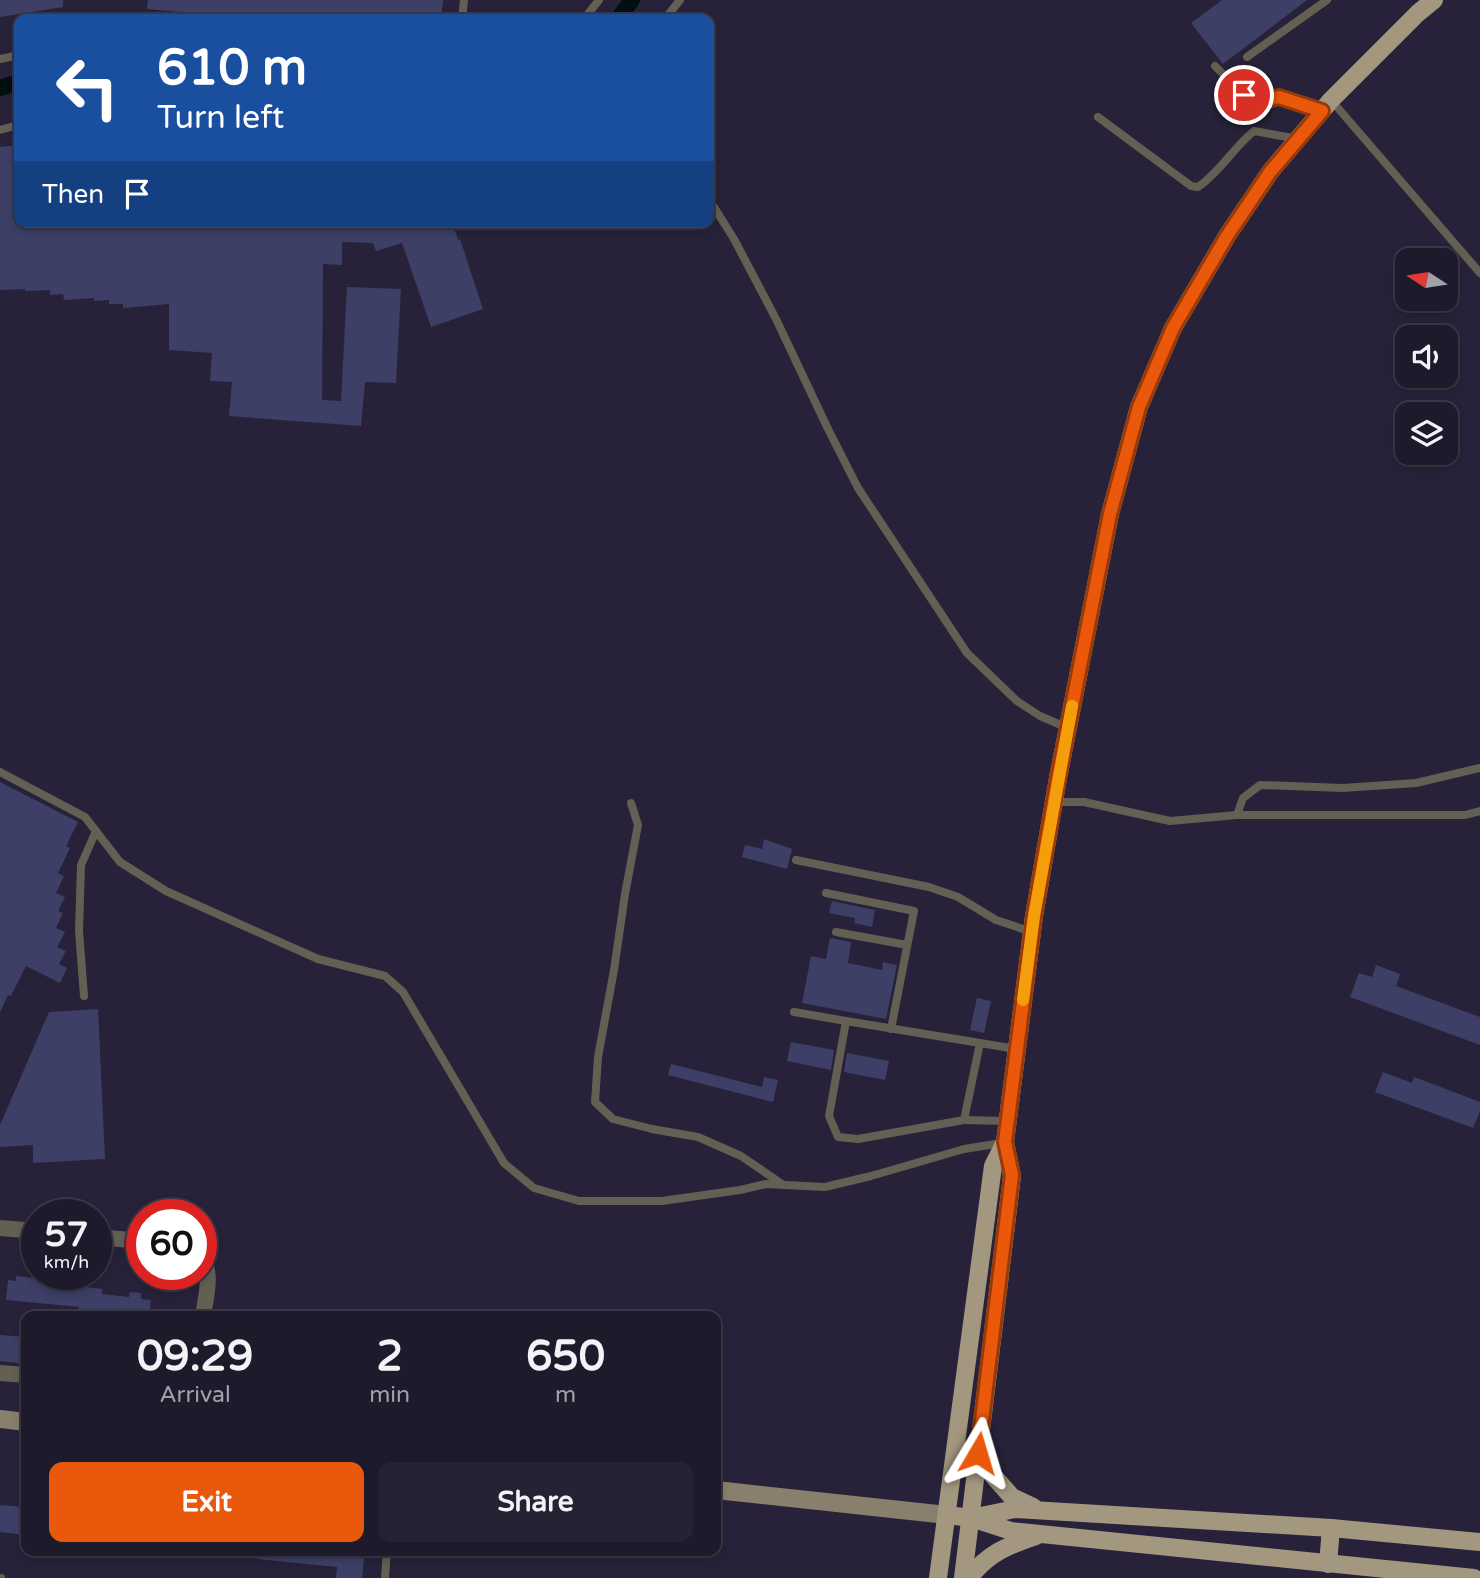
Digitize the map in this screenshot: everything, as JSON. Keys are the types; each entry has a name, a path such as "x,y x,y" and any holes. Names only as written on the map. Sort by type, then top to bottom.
{"main road":[{"path":"938,1578 993,1166 1005,1142 1032,932 1054,802 1110,514 1139,407 1173,328 1227,236 1270,172 1326,106 1434,0"},
{"path":"963,1578 1012,1175 1005,1142"},
{"path":"0,1419 21,1421"},
{"path":"981,1431 989,1471 1012,1497 1040,1510"},
{"path":"721,1491 971,1518 1011,1531 1474,1578"},
{"path":"971,1518 1015,1509 1040,1510 1331,1528 1480,1542"},
{"path":"1328,1564 1331,1528"},
{"path":"969,1578 989,1557 1003,1548 1040,1534"}],"street":[{"path":"0,1228 21,1230"},
{"path":"204,1311 207,1290"},
{"path":"0,1373 21,1375"}],"lane":[{"path":"588,14 599,0"},
{"path":"1247,57 1328,0"},
{"path":"1215,66 1244,95 1263,101 1279,97 1326,106 1479,269"},
{"path":"1098,117 1191,186 1198,187 1210,178 1241,141 1254,131 1298,139"},
{"path":"714,207 776,319 858,488 959,642 1017,701 1040,716 1068,728"},
{"path":"1237,815 1243,798 1260,785 1343,788 1416,783 1480,768"},
{"path":"0,772 85,817 120,862 166,891 318,959 385,976 403,992 504,1163 534,1188 579,1202 662,1201 766,1184 825,1187 964,1149 1005,1142"},
{"path":"1054,802 1084,802 1170,821 1237,815 1465,815 1480,811"},
{"path":"631,803 638,825 598,1057 595,1102 613,1119 698,1137 741,1156 782,1184"},
{"path":"84,996 79,931 81,864 96,831"},
{"path":"796,860 929,887 958,897 996,920 1032,932"},
{"path":"826,893 914,911 891,1029"},
{"path":"836,932 907,946"},
{"path":"794,1012 1016,1049"},
{"path":"846,1021 829,1116 838,1137 858,1139 964,1120 1008,1121"},
{"path":"964,1120 980,1043"},
{"path":"385,1578 387,1556"}],"building":[{"path":"0,0 63,0 63,7 0,17"},
{"path":"148,0 443,0 442,14 205,14 147,9"},
{"path":"1222,0 1307,0 1223,64 1191,23"},
{"path":"14,146 14,228 454,228 483,309 431,327 402,243 376,251 373,243 342,242 342,265 323,264 322,400 341,401 347,287 401,289 396,383 365,382 361,426 229,416 232,382 210,381 212,353 169,350 169,304 123,308 123,304 109,304 109,300 64,300 63,294 50,295 50,290 0,290 0,147"},
{"path":"0,782 78,822 66,846 70,848 58,873 64,876 56,893 65,897 58,911 63,913 56,928 65,932 57,947 66,951 59,964 67,968 60,983 26,966 0,1012"},
{"path":"764,839 792,849 787,869 742,857 745,845 762,849"},
{"path":"832,901 875,910 872,927 854,923 855,918 829,913"},
{"path":"830,938 851,942 848,963 882,970 883,962 897,965 886,1019 802,1003 811,956 826,959"},
{"path":"1376,965 1400,974 1396,986 1480,1017 1480,1045 1350,997 1359,973 1372,977"},
{"path":"977,998 991,1001 984,1033 970,1030"},
{"path":"98,1009 105,1159 33,1163 33,1145 0,1147 0,1125 49,1012"},
{"path":"791,1042 834,1050 831,1070 787,1061"},
{"path":"847,1053 889,1061 885,1080 844,1072"},
{"path":"671,1064 762,1087 764,1077 778,1080 773,1102 668,1075"},
{"path":"1383,1072 1412,1083 1414,1077 1480,1102 1480,1111 1473,1128 1375,1092"},
{"path":"16,1276 21,1277 21,1290 102,1290 102,1294 129,1297 130,1292 141,1293 141,1299 151,1300 150,1311 86,1311 78,1310 79,1307 6,1300 8,1280 16,1281"},
{"path":"0,1335 21,1337 21,1363 0,1361"},
{"path":"0,1505 21,1507 21,1534 0,1532"},
{"path":"257,1556 364,1556 362,1578 336,1578 337,1567 257,1559"}],"waterway":[{"path":"622,14 632,0"},
{"path":"0,88 14,84"}],"slow traffic":[{"path":"1023,1000 1034,916 1072,706"}],"route":[{"path":"978,1453 1012,1175 1005,1142 1034,916 1110,514 1139,407 1173,328 1227,236 1270,172 1322,111 1279,97 1263,101 1244,95"}]}
